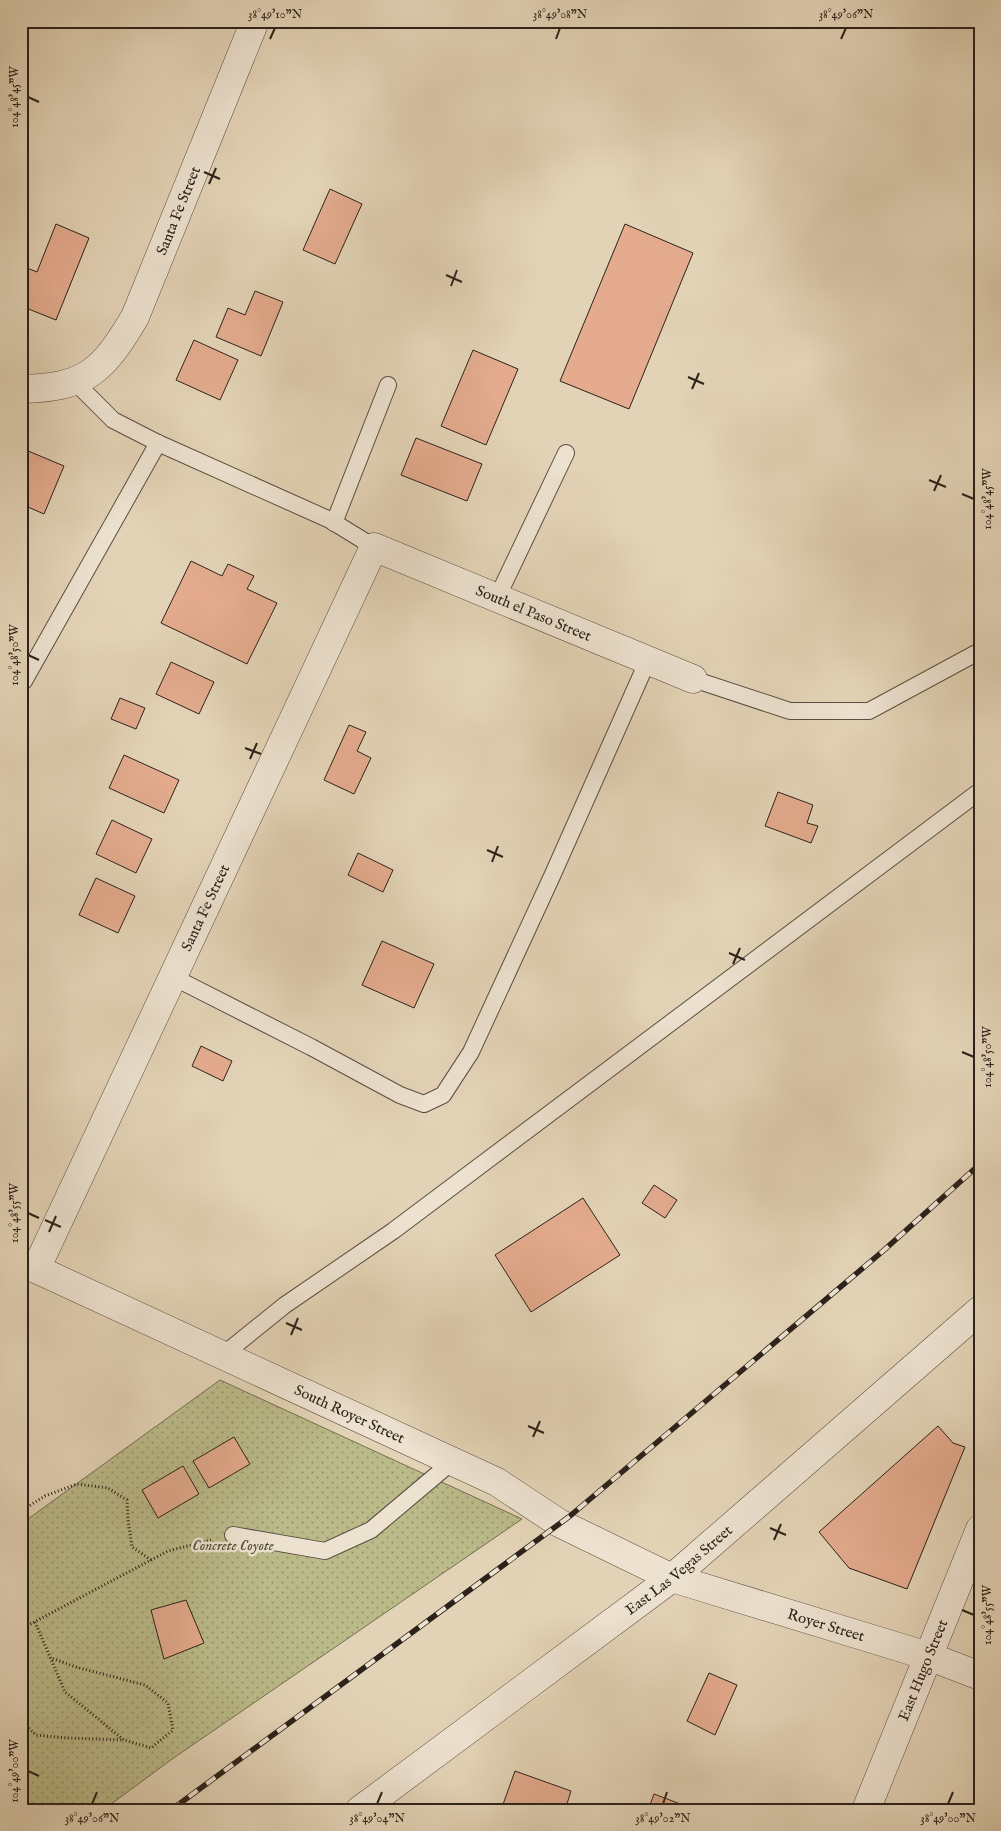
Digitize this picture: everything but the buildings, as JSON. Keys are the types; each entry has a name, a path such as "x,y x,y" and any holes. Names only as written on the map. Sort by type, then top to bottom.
{"street":[{"name":"Santa Fe Street","path":"75,382 99,367 118,346 135,317 255,21"},
{"path":"21,389 46,388 75,382"},
{"name":"Santa Fe Street","path":"29,1265 173,977 374,547"},
{"name":"South el Paso Street","path":"374,547 693,679"},
{"name":"South Royer Street","path":"29,1265 497,1482 559,1523 672,1578"},
{"name":"East Las Vegas Street","path":"360,1810 672,1578 980,1310"},
{"name":"East Hugo Street","path":"866,1810 980,1529"},
{"name":"Royer Street","path":"672,1578 928,1656 980,1676"}],"lane":[{"path":"75,382 114,420 158,443 334,523 374,547"},
{"path":"334,523 388,385"},
{"path":"24,682 158,443"},
{"path":"498,598 566,453"},
{"path":"693,679 790,711 869,711 980,650"},
{"path":"173,977 312,1047 400,1095 424,1104 444,1095 471,1052 648,660"},
{"path":"223,1356 285,1305 394,1231 980,791"},
{"path":"233,1535 325,1551 371,1530 452,1461"}],"path":[{"path":"21,1511 46,1496 77,1484 108,1488 127,1500 132,1547 151,1560"},
{"path":"21,1628 168,1551 233,1535"},
{"path":"35,1622 65,1692 124,1740"},
{"path":"21,1721 36,1735 124,1740 151,1748 173,1730 168,1703 145,1685 76,1667 51,1658"}],"green space":[{"name":"Concrete Coyote","path":"220,1380 522,1519 175,1757 103,1810 21,1810 21,1524"}],"railway":[{"path":"171,1810 570,1516 883,1251 980,1164"}]}
